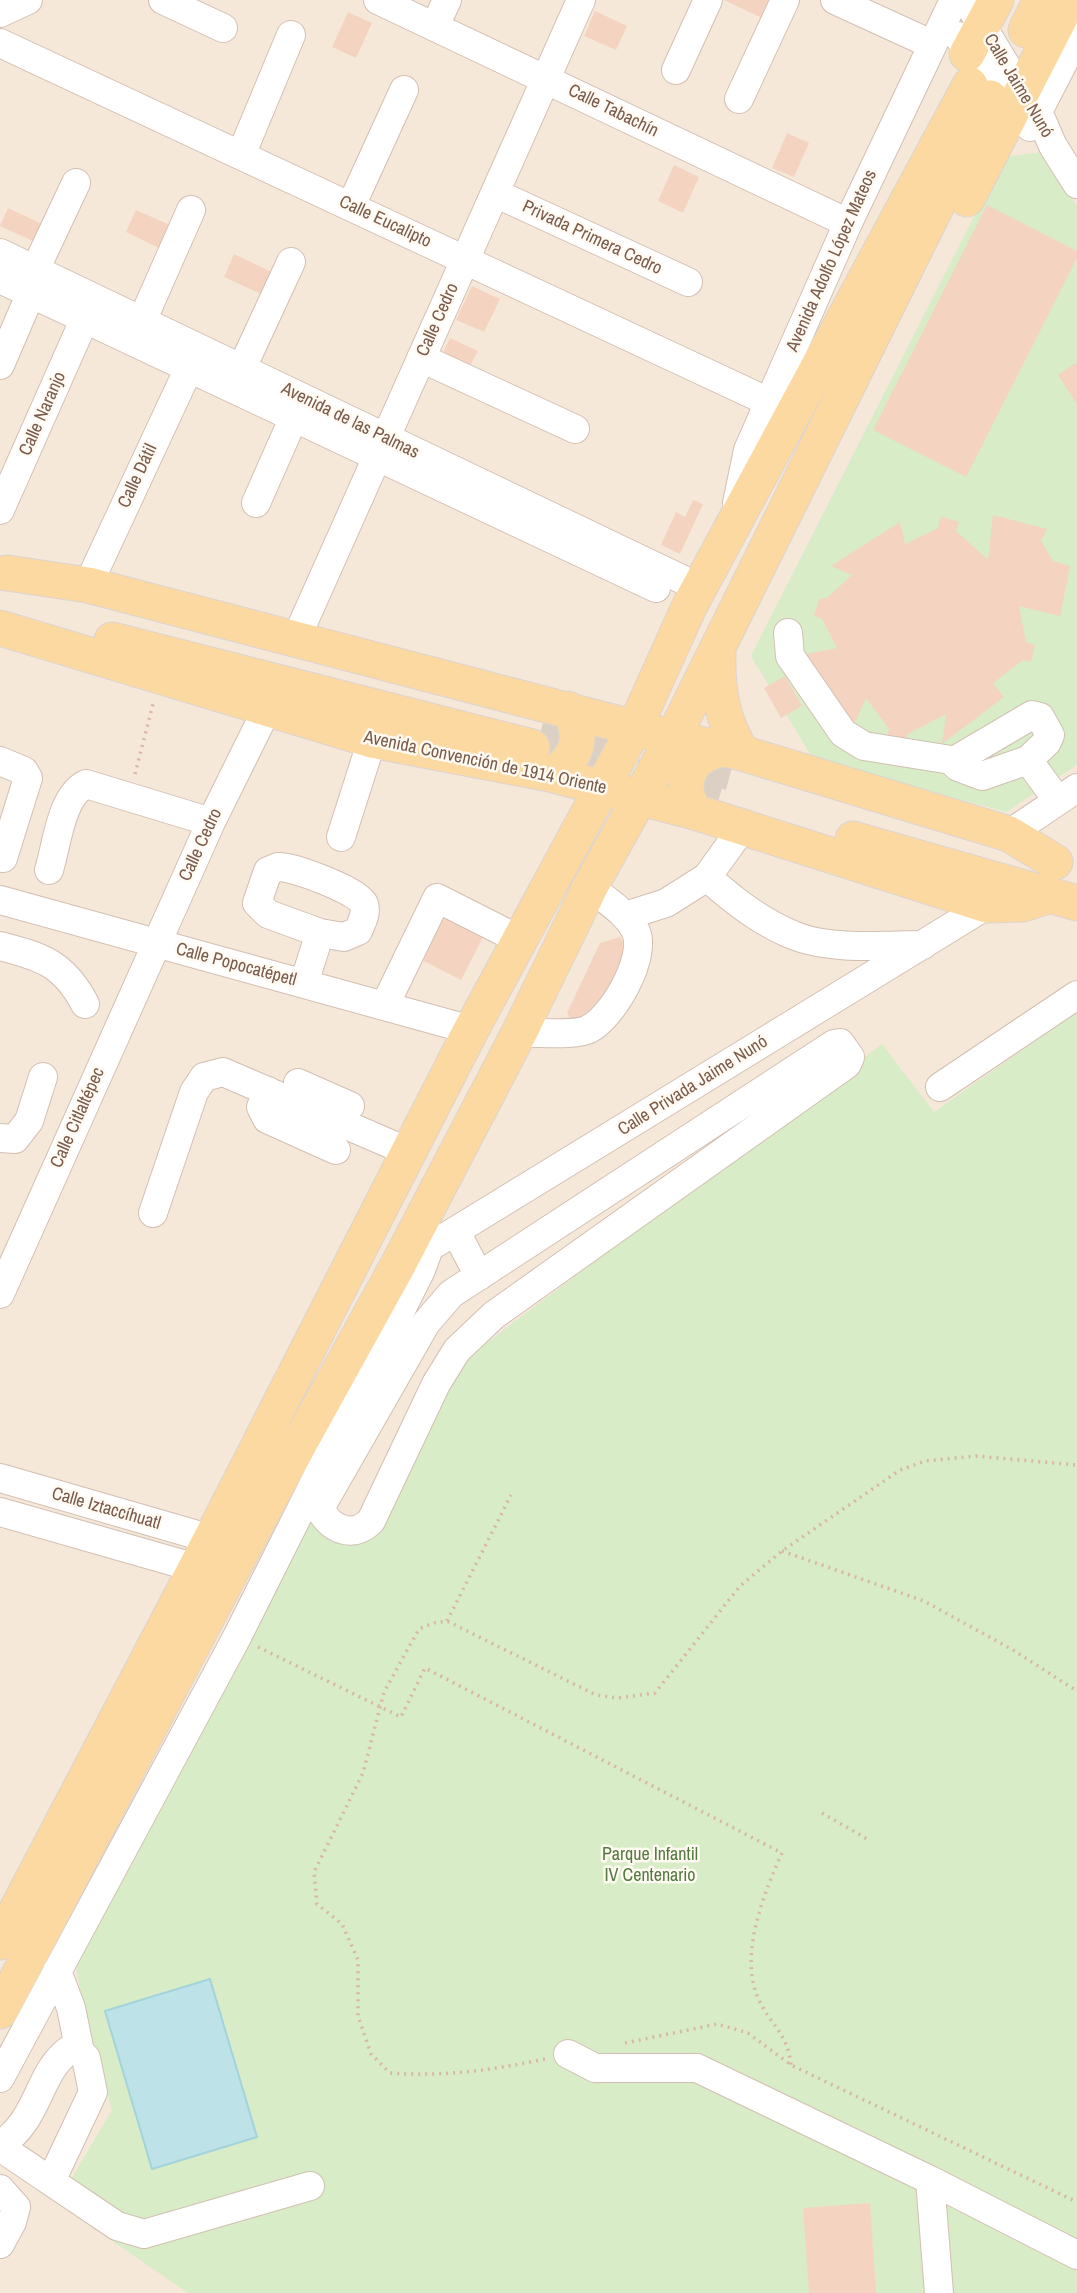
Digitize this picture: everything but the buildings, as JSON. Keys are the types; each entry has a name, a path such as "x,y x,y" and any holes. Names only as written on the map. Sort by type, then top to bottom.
{"main road":[{"path":"5,1922 204,1554 471,1030 635,727 695,596 994,45 1069,0"},
{"path":"0,2011 268,1538 398,1265 519,1033 590,887 673,738 764,560 783,544 800,522 994,45"},
{"name":"Avenida Convención de 1914 Oriente","path":"3,572 88,585 295,641 548,738 602,788 695,812 737,782 1009,834 1065,882"},
{"name":"Avenida Convención de 1914 Oriente","path":"3,572 548,738"},
{"name":"Avenida Convención de 1914 Oriente","path":"0,611 548,738"},
{"name":"Avenida Convención de 1914 Oriente","path":"0,628 372,740 548,738 635,727 673,738 737,782 987,905 1023,904 1065,882"},
{"path":"718,652 719,701 727,727 737,782"},
{"path":"695,812 685,792 688,771 697,759 709,751 737,782"},
{"name":"Avenida Convención de 1914 Oriente","path":"737,782 1065,882"}],"street":[{"path":"0,13 28,0"},
{"path":"163,0 223,28"},
{"name":"Calle Tabachín","path":"378,0 848,223"},
{"path":"435,26 447,0"},
{"name":"Calle Cedro","path":"295,641 581,0"},
{"path":"676,70 708,0"},
{"path":"738,99 785,0"},
{"path":"835,0 931,44"},
{"path":"241,155 291,35"},
{"name":"Avenida Adolfo López Mateos","path":"731,529 748,450 848,223 931,44 994,45 1077,36"},
{"name":"Calle Eucalipto","path":"0,43 769,401"},
{"name":"Calle Jaime Nunó","path":"994,45 1077,184"},
{"path":"351,205 404,90"},
{"path":"0,365 76,183"},
{"name":"Privada Primera Cedro","path":"495,193 688,282"},
{"path":"142,321 191,210"},
{"name":"Avenida de las Palmas","path":"0,253 33,281 86,318 294,417 381,447"},
{"path":"242,368 291,262"},
{"name":"Avenida de las Palmas","path":"0,279 33,281 142,321 242,368 381,447 695,596"},
{"name":"Calle Naranjo","path":"0,510 86,318"},
{"path":"421,358 575,429"},
{"name":"Calle Dátil","path":"88,585 189,368"},
{"path":"256,503 294,417"},
{"path":"788,633 790,656 843,733 864,746 954,761 1032,715 1040,717 1050,735 1047,742 1028,760 982,776 958,767 954,761"},
{"name":"Calle Cedro","path":"155,943 267,709"},
{"path":"341,837 372,740"},
{"path":"1009,834 1068,795 1028,760"},
{"path":"0,761 24,771 28,778 3,858"},
{"path":"625,916 666,903 707,877 737,782"},
{"path":"49,870 75,790 86,784 211,822"},
{"path":"707,877 743,908 799,937 855,946 923,945"},
{"path":"519,1033 587,1031 609,1015 639,953 637,933 625,916 590,887"},
{"path":"385,1004 438,898 520,940"},
{"name":"Calle Popocatépetl","path":"0,900 385,1004 471,1030"},
{"name":"Calle Privada Jaime Nunó","path":"398,1265 987,905"},
{"path":"304,983 320,933"},
{"name":"Calle Citlaltépec","path":"2,1284 155,943"},
{"path":"0,946 54,964 73,981 85,1004"},
{"path":"940,1087 1077,995"},
{"path":"834,1044 844,1046 850,1057 847,1064 494,1315 457,1350 436,1384 371,1521 362,1531 352,1533 328,1522 322,1513 323,1503 426,1323 451,1294 479,1276 834,1044"},
{"path":"153,1213 194,1092 204,1077 223,1072 413,1144 454,1155"},
{"path":"0,1138 15,1139 29,1121 43,1077"},
{"path":"298,1083 413,1144"},
{"path":"268,1091 261,1107 267,1119 335,1150"},
{"path":"456,1232 479,1276"},
{"path":"0,2078 237,1637 268,1538 421,1270 429,1248"},
{"name":"Calle Iztaccíhuatl","path":"0,1478 204,1554"},
{"name":"Calle Iztaccíhuatl","path":"0,1512 204,1554"},
{"path":"51,2181 93,2092 86,2058 80,2052 71,2008 57,1971"},
{"path":"80,2052 69,2050 58,2058 24,2126 0,2146 117,2226 144,2234 310,2186"},
{"path":"568,2054 595,2068 697,2068 930,2180 1077,2255"},
{"path":"930,2180 939,2293"},
{"path":"0,2189 16,2207 12,2222 0,2244"}],"path":[{"path":"129,797 160,678"},
{"path":"568,2054 477,2073 423,2076 390,2073 371,2054 358,2016 358,1960 342,1924 317,1904 314,1872 363,1773 379,1707 419,1629 447,1621 596,1695 617,1698 655,1693 731,1596 782,1551 890,1476 925,1461 975,1456 1077,1465"},
{"path":"447,1621 511,1495"},
{"path":"782,1551 923,1601 1013,1650 1077,1692"},
{"path":"237,1637 401,1717 425,1668 782,1853 763,1894 754,1933 754,1979 766,2012 789,2045 791,2065"},
{"path":"822,1813 867,1839"},
{"path":"622,2043 717,2024 748,2033 791,2065 1077,2202"}],"shaded area":[{"path":"0,0 1077,0 1077,2293 0,2293"}],"green space":[{"path":"1043,152 1077,206 1077,765 1006,812 813,759 751,656 1004,157"},
{"name":"Parque Infantil IV Centenario","path":"1077,1012 1077,2293 188,2293 57,2203 112,2110 84,2011 74,1955 307,1507 377,1535 464,1360 882,1044 934,1112"}],"water":[{"path":"210,1979 257,2137 152,2169 105,2011"}],"tunnel":[{"path":"543,723 742,776"},
{"path":"532,747 732,804"}]}
